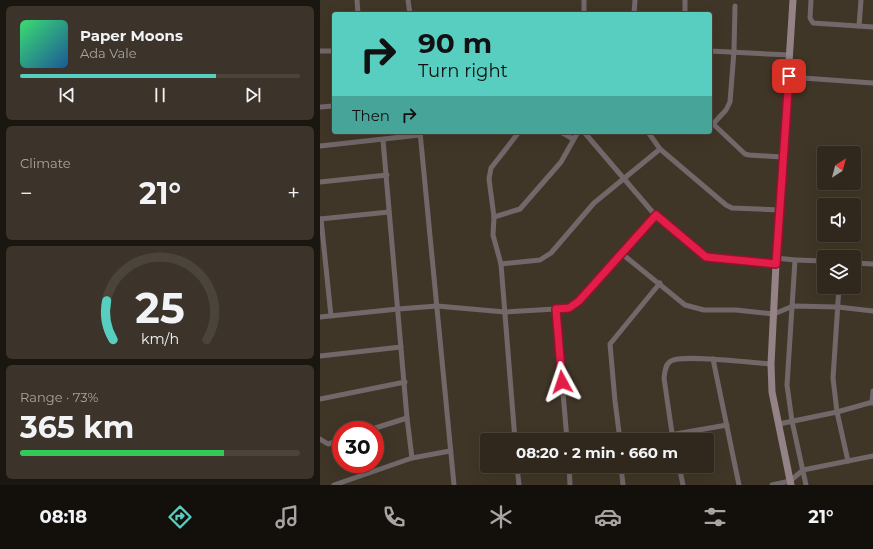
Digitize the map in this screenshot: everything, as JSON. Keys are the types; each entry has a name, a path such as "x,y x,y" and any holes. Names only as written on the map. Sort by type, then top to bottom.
{"street":[{"path":"357,0 358,12"},
{"path":"408,0 410,12"},
{"path":"584,0 584,12"},
{"path":"634,12 635,0"},
{"path":"685,0 685,12"},
{"path":"791,483 772,392 771,364 782,157 789,76 793,0"},
{"path":"811,0 810,18 813,22 873,27"},
{"path":"859,26 860,0"},
{"path":"712,121 726,110 730,102 734,51 735,6"},
{"path":"320,51 332,51"},
{"path":"712,51 790,55"},
{"path":"789,76 873,83"},
{"path":"320,107 332,106"},
{"path":"712,123 749,156 782,157"},
{"path":"320,146 383,140 415,134"},
{"path":"420,134 454,485"},
{"path":"514,433 501,264 493,234 494,217 489,179 491,168 517,134"},
{"path":"564,134 573,139"},
{"path":"494,217 520,209 561,162 577,134"},
{"path":"586,134 656,215 706,257 776,261 817,261"},
{"path":"649,134 660,149 728,207 780,210"},
{"path":"383,140 407,418 412,458"},
{"path":"501,264 540,260 545,258 594,203 660,149"},
{"path":"320,182 387,175"},
{"path":"331,316 320,219 389,212"},
{"path":"320,317 437,306 505,312 569,308 574,305 656,215"},
{"path":"621,252 689,307 704,310 736,310 774,314 793,306 838,306 873,311"},
{"path":"795,260 787,385 792,421 806,485"},
{"path":"861,263 873,264"},
{"path":"619,433 610,344 660,283"},
{"path":"839,294 833,378 837,412 848,461"},
{"path":"556,309 565,433"},
{"path":"320,356 401,347"},
{"path":"671,433 664,378 666,367 670,361 680,358 771,364"},
{"path":"713,359 739,485"},
{"path":"320,399 405,382"},
{"path":"779,424 837,412 873,402 873,391"},
{"path":"384,425 407,418"},
{"path":"690,433 727,425"},
{"path":"320,439 328,444 332,443"},
{"path":"334,485 412,458 450,451"},
{"path":"772,485 791,483 803,470 873,456"},
{"path":"518,473 519,485"},
{"path":"569,473 570,485"},
{"path":"622,473 623,485"},
{"path":"680,473 683,485"}],"route":[{"path":"562,382 556,309 569,308 579,301 621,252 656,215 706,257 776,264 782,157 789,76"}]}
